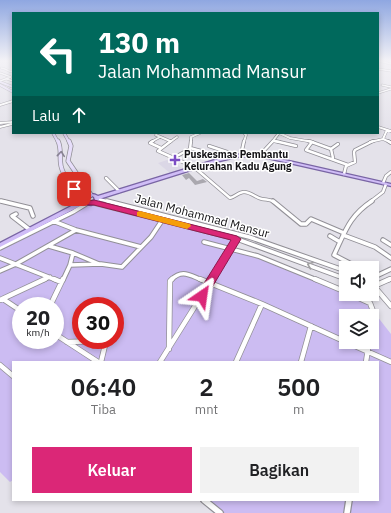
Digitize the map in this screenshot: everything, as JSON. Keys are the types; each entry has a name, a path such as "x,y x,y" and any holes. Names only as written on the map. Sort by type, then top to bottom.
{"main road":[{"path":"3,85 12,91"},
{"path":"54,134 62,147 60,155 61,166 74,189 84,201"},
{"path":"65,134 71,146 68,161 74,172 96,200"},
{"path":"84,201 96,200 232,156 241,155 259,156 387,184"},
{"path":"0,245 84,201 91,195"}],"street":[{"path":"382,85 391,89"},
{"path":"379,93 391,89"},
{"path":"0,105 12,101"},
{"path":"0,123 12,122"},
{"path":"0,126 12,124 12,122"},
{"path":"379,127 391,131"},
{"path":"383,139 387,130"},
{"path":"190,148 191,137 198,134"},
{"path":"241,155 245,134"},
{"path":"259,156 273,142 277,134"},
{"path":"280,134 290,138 312,142 331,149"},
{"path":"156,135 170,141"},
{"path":"160,137 150,143 161,148"},
{"path":"178,137 170,141 158,151 175,157 194,168 230,198 235,197 242,192 248,192 262,199 273,201 301,224 306,224 311,219 375,247 391,258"},
{"path":"312,142 306,150 348,164 355,162 354,153 356,150 376,140 383,139 391,143"},
{"path":"273,142 296,146"},
{"path":"331,149 338,144"},
{"path":"209,146 227,152 232,156"},
{"path":"175,157 190,148 201,151"},
{"path":"331,149 333,158"},
{"path":"344,174 348,164"},
{"path":"344,261 334,256 350,221 359,210 382,194 387,184 386,176 391,172"},
{"path":"106,178 119,192"},
{"name":"Jalan Mohammad Mansur","path":"96,200 163,220 237,239 339,276"},
{"name":"Jalan Mohammad Mansur","path":"96,200 249,237 339,269"},
{"path":"0,201 30,208 33,216"},
{"path":"0,248 53,221 84,201"},
{"path":"16,214 12,216 30,230"},
{"path":"70,265 101,264 122,267 155,233 163,220"},
{"path":"53,221 76,230 141,247"},
{"path":"0,271 16,264 76,230"},
{"path":"330,236 340,242"},
{"path":"161,361 237,239"},
{"path":"383,240 391,245"},
{"path":"204,242 231,248 265,259 339,289"},
{"path":"49,246 73,253 101,264"},
{"path":"54,297 70,265 73,253"},
{"path":"0,258 61,282"},
{"path":"379,274 391,269"},
{"path":"168,349 170,281 177,274 184,273 210,282 262,304 339,339"},
{"path":"1,300 50,278"},
{"path":"379,284 391,279"},
{"path":"379,293 391,306"},
{"path":"1,300 12,306"},
{"path":"366,301 370,303 372,309"},
{"path":"236,361 262,304"},
{"path":"301,361 311,326"},
{"path":"64,340 96,361"},
{"path":"67,342 106,341 101,361"},
{"path":"361,349 391,362"},
{"path":"366,361 368,349"},
{"path":"0,366 12,375"},
{"path":"205,501 220,513"},
{"path":"347,513 349,501"}],"shaded area":[{"path":"172,160 183,169 171,174 158,163"},
{"path":"86,204 237,239 231,248 259,257 339,290 339,301 368,302 372,309 339,309 339,349 379,349 379,319 391,334 391,513 221,513 205,501 379,501 379,361 12,361 12,481 10,482 0,472 0,248"}],"building":[{"path":"189,173 197,181 203,179 207,182 195,185 189,178 186,180 182,175"}],"slow traffic":[{"path":"140,214 187,226"}],"place":[{"name":"Puskesmas Pembantu Kelurahan Kadu Agung","path":"175,160"}],"route":[{"path":"74,189 84,199 83,202 86,204 94,203 237,239 202,296"}]}
